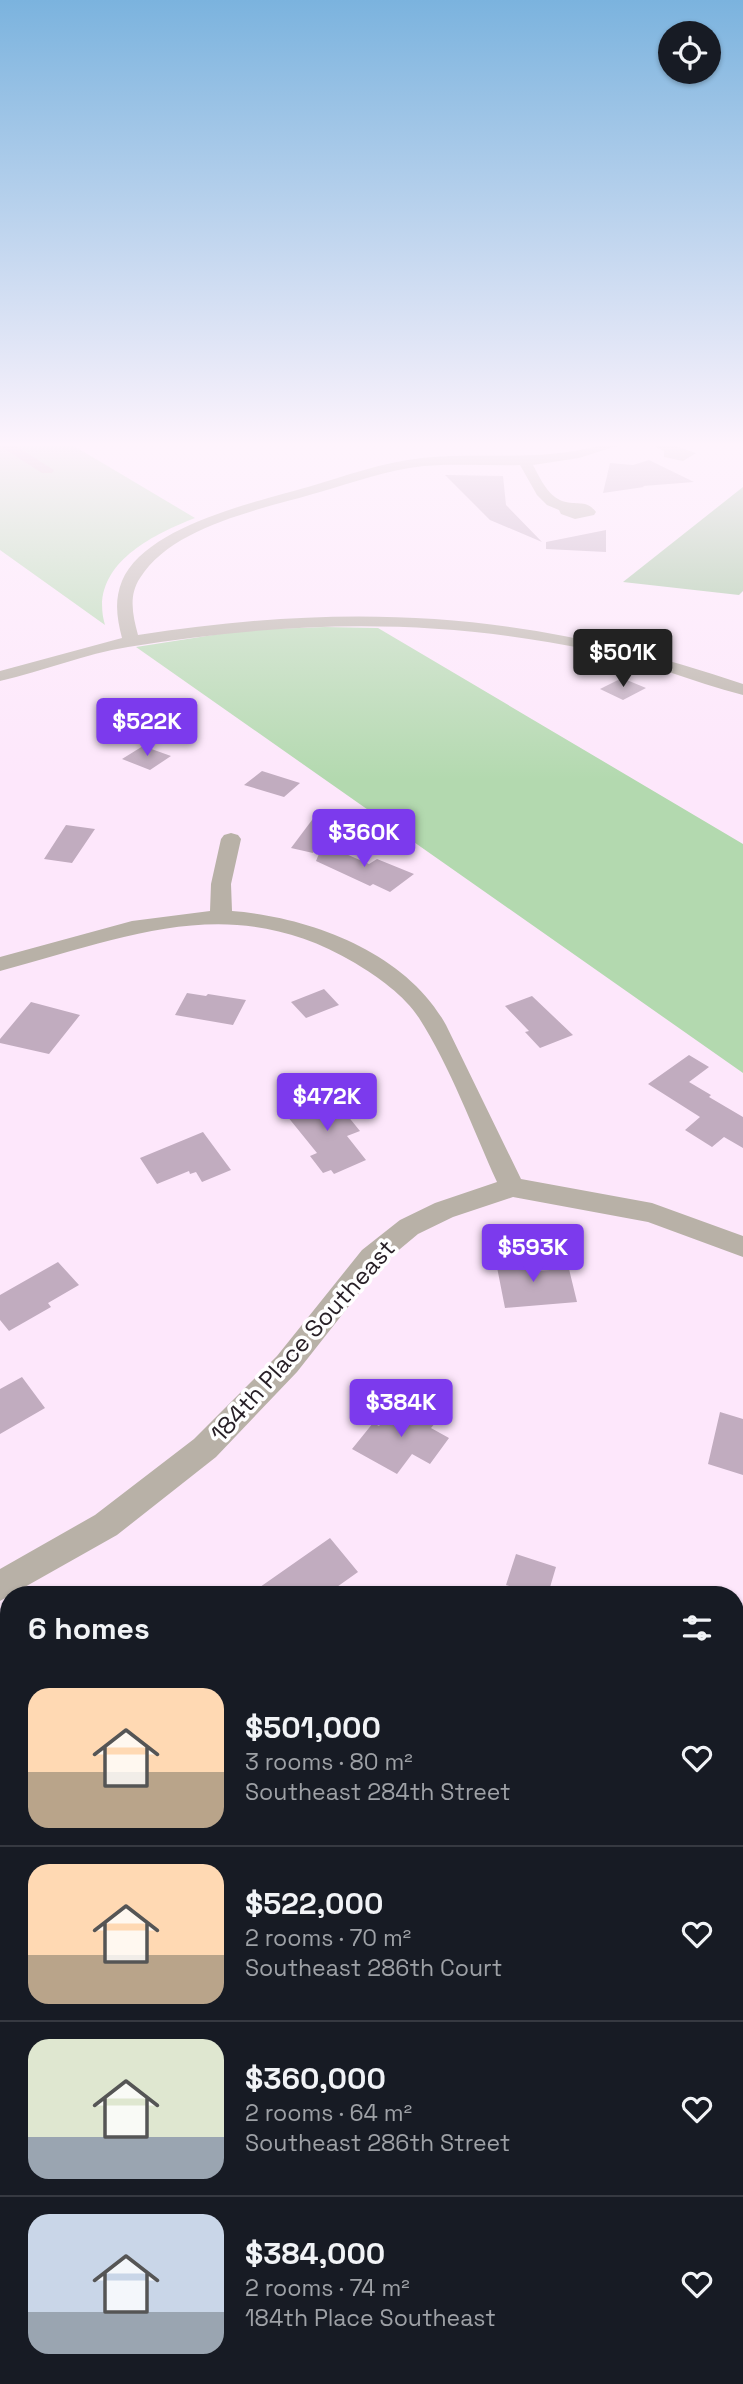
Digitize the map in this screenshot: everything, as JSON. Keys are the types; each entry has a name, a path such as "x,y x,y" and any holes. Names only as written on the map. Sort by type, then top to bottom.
{"street":[{"path":"131,642 123,624 123,596 149,557"},
{"path":"0,676 131,642 234,627 337,619 458,624 587,642 648,658 743,690"},
{"path":"221,916 221,884 231,839"},
{"path":"0,964 156,921 221,916 258,918 296,927 330,940 367,960 398,982 424,1008 458,1070 512,1187 652,1213 743,1247"},
{"name":"184th Place Southeast","path":"0,1586 106,1525 205,1448 287,1364 372,1257 409,1227 444,1210 512,1187"}],"green space":[{"path":"10,557 126,557 105,586 102,604 105,625"},
{"path":"654,557 743,557 743,591 739,595 623,582"},
{"path":"378,628 743,844 743,1073 136,647 245,630"}],"building":[{"path":"622,678 646,688 623,700 600,689"},
{"path":"143,746 171,756 150,770 122,759"},
{"path":"262,771 300,783 284,797 244,785"},
{"path":"315,816 336,820 313,853 291,848"},
{"path":"66,825 95,829 72,863 44,859"},
{"path":"323,844 369,864 377,859 414,874 390,892 373,884 370,886 316,861"},
{"path":"324,989 339,1005 306,1018 291,1002"},
{"path":"187,993 246,1000 233,1025 175,1015"},
{"path":"532,996 573,1035 540,1048 525,1032 529,1031 505,1006"},
{"path":"31,1002 80,1015 49,1054 0,1043 0,1039"},
{"path":"689,1055 709,1067 689,1082 743,1117 743,1148 724,1137 712,1147 685,1130 700,1117 648,1084"},
{"path":"329,1093 360,1131 347,1136 366,1160 334,1174 331,1170 323,1173 310,1156 317,1153 283,1111"},
{"path":"203,1132 231,1170 202,1182 196,1172 190,1174 189,1171 157,1184 140,1158"},
{"path":"527,1254 531,1271 569,1269 577,1302 505,1308 495,1257"},
{"path":"58,1262 79,1285 48,1303 51,1307 9,1331 0,1320 0,1295"},
{"path":"22,1377 45,1408 0,1434 0,1389"},
{"path":"398,1402 436,1422 431,1428 449,1438 430,1464 412,1454 397,1474 352,1449 373,1423 379,1426"},
{"path":"720,1412 743,1419 743,1475 708,1464"},
{"path":"330,1538 358,1572 338,1586 261,1586"},
{"path":"516,1554 556,1567 550,1586 506,1585"}]}
